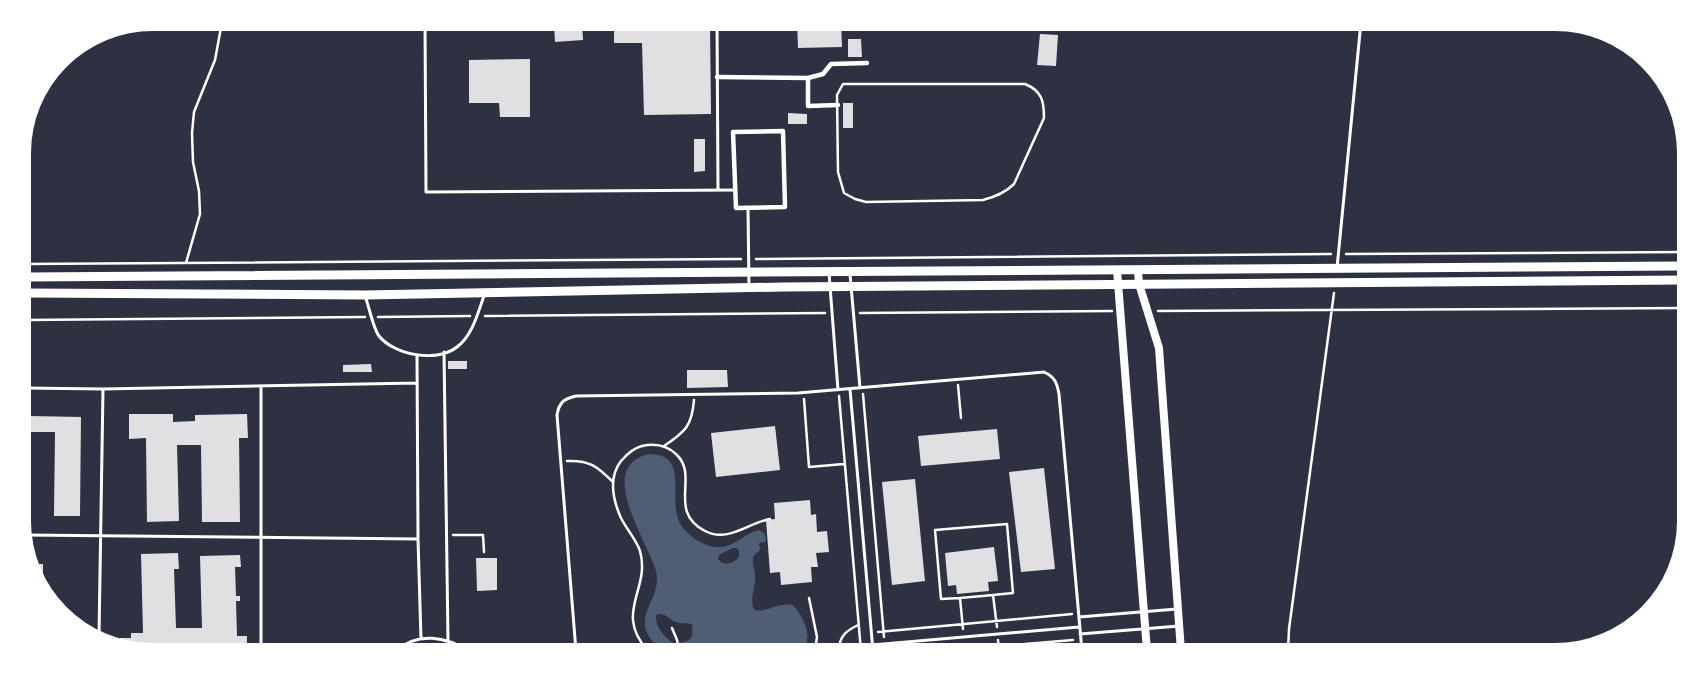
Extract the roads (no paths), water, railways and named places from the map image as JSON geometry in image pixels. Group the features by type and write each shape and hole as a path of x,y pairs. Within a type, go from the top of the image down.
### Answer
{"main road":[{"path":"32,278 1677,266"},
{"path":"32,293 365,295 831,286 1677,280"}],"street":[{"path":"718,77 808,78 823,74 831,64 867,63"},
{"path":"808,78 808,106 838,105"},
{"path":"783,131 786,207 736,208 735,190 733,132 783,131"},
{"path":"1117,270 1147,642"},
{"path":"1138,270 1139,284 1159,348 1180,642"}],"lane":[{"path":"1337,269 1360,31"},
{"path":"425,32 426,192 735,190"},
{"path":"717,32 718,190"},
{"path":"748,208 748,287"},
{"path":"850,271 861,388"},
{"path":"829,272 838,390"},
{"path":"365,295 379,335 394,348 417,355 440,354 456,348 472,329 486,293"},
{"path":"444,352 448,641"},
{"path":"417,355 418,539 421,639"},
{"path":"575,643 557,415 559,404 566,399 576,396 804,393 1044,372 1052,376 1057,382 1081,642"},
{"path":"31,388 261,387 418,383"},
{"path":"261,387 261,643"},
{"path":"99,630 103,389"},
{"path":"850,389 872,642"},
{"path":"33,535 418,539"},
{"path":"1078,616 1178,609"},
{"path":"1080,634 1179,626"},
{"path":"902,642 1079,627"},
{"path":"411,643 421,639 436,638 456,643"}],"water":[{"path":"649,454 661,456 669,460 675,476 678,519 686,531 700,542 711,546 723,547 759,530 764,533 765,542 759,543 760,550 753,558 755,580 752,601 754,610 759,611 787,604 793,605 804,621 807,633 806,643 677,643 689,640 692,634 692,624 678,623 663,614 658,614 656,620 664,635 673,643 654,643 651,640 646,630 645,620 655,592 657,582 656,571 629,506 625,489 626,474 633,462","holes":["736,548 739,550 739,557 734,561 723,563 718,559 719,555"]}]}
